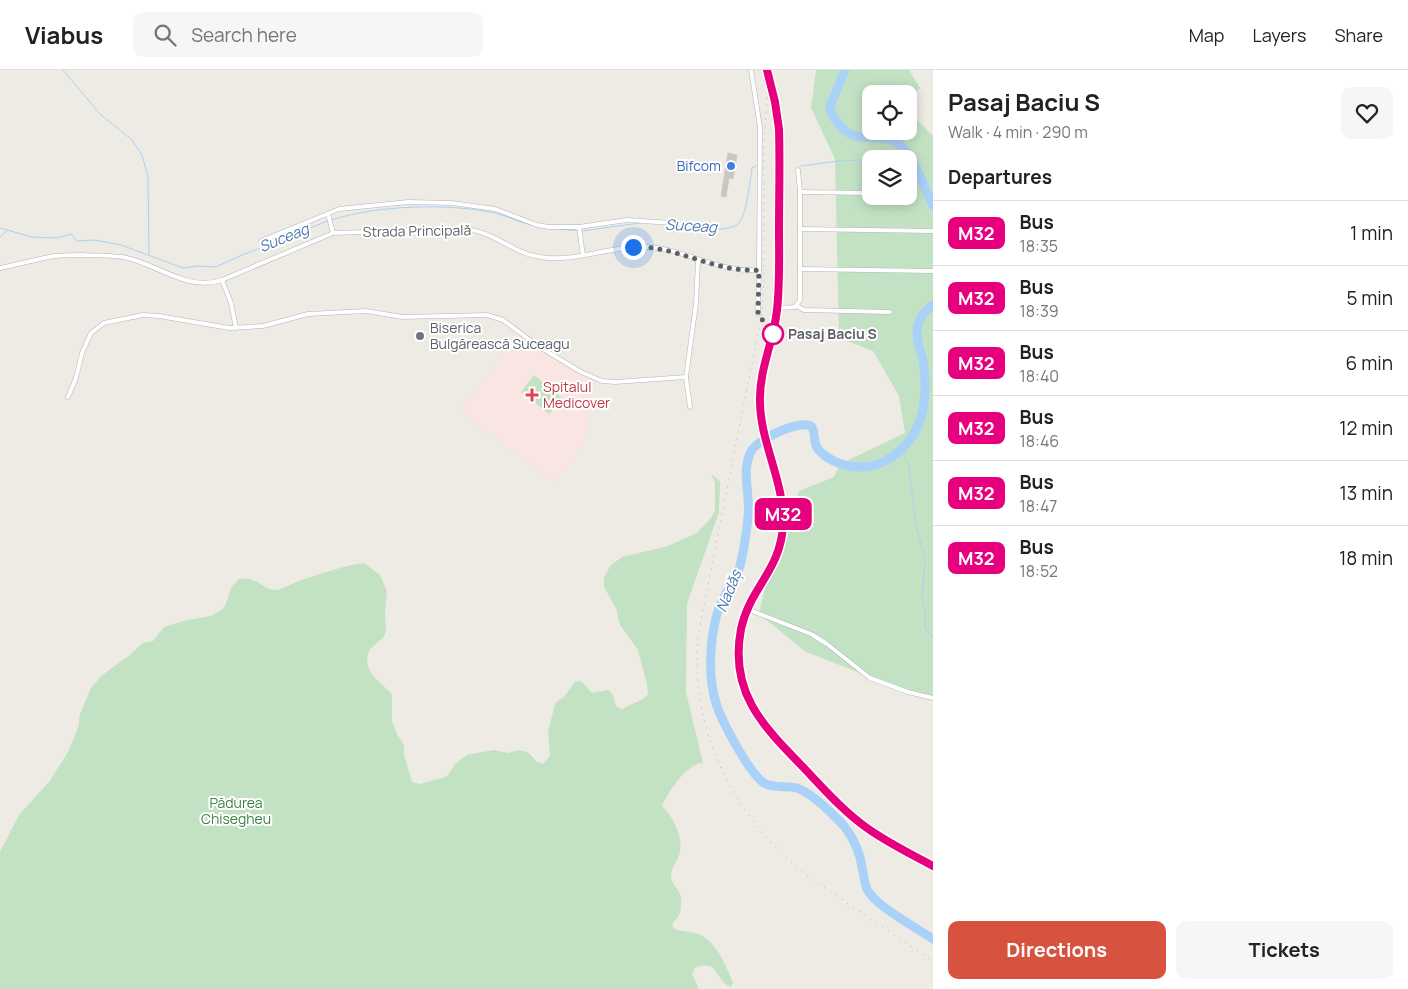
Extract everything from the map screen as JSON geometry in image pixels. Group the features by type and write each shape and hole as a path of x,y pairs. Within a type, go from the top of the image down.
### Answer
{"main road":[{"path":"767,70 777,110 779,139 778,308 760,387 762,422 780,497 783,530 780,548 773,565 747,609 739,641 739,667 745,692 759,719 799,763 856,819 880,836 933,866"}],"street":[{"path":"750,70 759,119 758,314"},
{"path":"797,306 800,300 800,192 798,170"},
{"path":"800,192 862,192"},
{"path":"261,241 339,209 381,204 441,202 495,209 543,226 579,230 627,220 687,224"},
{"path":"328,214 333,230"},
{"path":"800,228 933,231"},
{"name":"Strada Principală","path":"0,268 56,256 121,257 138,261 193,283 204,284 222,280 333,230 474,230 490,234 517,249 535,256 554,258 633,247 650,247 698,260 749,270 759,270"},
{"path":"579,230 582,254"},
{"path":"690,407 686,377 696,304 698,260"},
{"path":"800,269 933,271"},
{"path":"222,280 236,328"},
{"path":"778,308 797,306 804,310 890,312"},
{"path":"68,397 76,378 82,353 91,333 104,323 148,315 236,328 263,326 308,314 366,311 403,318 487,315 503,320 538,346 581,372 602,381 615,382 686,377"},
{"path":"747,609 811,634 828,644 870,678 905,691 933,698"}],"shaded area":[{"name":"Spitalul Medicover","path":"518,331 530,341 595,379 583,447 555,483 460,411"}],"green space":[{"path":"816,70 909,70 920,88 917,91 917,85 862,85 862,140 917,140 917,120 933,136 933,701 806,652 759,614 771,562 799,491 834,477 840,464 905,433 899,396 873,351 839,338 835,159 811,108"},
{"path":"534,375 562,398 549,414 521,392"},
{"name":"Pădurea Chisegheu","path":"711,474 720,481 719,512 687,604 686,692 703,763 691,768 679,779 662,806 674,822 680,842 679,855 671,874 673,883 681,897 680,914 673,923 673,927 674,929 701,935 712,944 721,956 733,983 731,987 722,981 713,968 703,966 695,968 692,974 699,989 0,989 0,852 19,815 49,782 68,752 78,728 80,714 91,688 101,676 143,643 153,641 164,627 187,620 211,616 220,611 225,606 232,586 239,579 256,581 271,590 275,590 332,570 364,563 380,575 387,591 385,611 386,632 383,638 370,649 368,657 369,669 377,680 392,694 392,721 404,745 404,755 412,782 419,784 442,778 448,775 456,763 467,755 494,750 508,753 517,750 524,751 530,754 537,762 543,764 550,756 548,732 555,704 563,698 575,682 581,681 592,693 608,690 613,695 616,706 622,709 643,699 648,694 638,650 620,625 616,608 604,587 604,577 611,565 622,557 668,546 697,533 711,518 715,510 715,483"}],"building":[{"name":"Bifcom","path":"728,153 737,155 733,179 729,178 726,197 721,196"}],"waterway":[{"path":"63,70 100,114 132,140 142,155 148,177 149,254"},
{"name":"Nadăș","path":"845,70 830,106 834,117 845,131 853,135 885,138 900,145 915,166 933,206"},
{"name":"Suceag","path":"801,166 862,160"},
{"name":"Suceag","path":"669,225 724,229 738,224 744,213 752,168 756,166"},
{"name":"Suceag","path":"331,220 370,211 434,207 495,213 531,225"},
{"name":"Suceag","path":"0,228 32,237 57,238 71,234 77,241 94,240 121,245 183,268 197,266 216,267 272,244 280,238 294,235 327,221"},
{"name":"Suceag","path":"560,229 582,231 640,223"},
{"path":"0,237 7,231"},
{"name":"Nadăș","path":"933,305 929,307 919,321 917,330 925,375 924,403 921,417 909,441 899,451 887,460 875,465 856,467 842,464 829,459 820,452 816,446 812,427 807,425 790,427 781,431 763,440 752,450 746,474 749,509 743,552 736,576 722,601 717,616 711,654 711,680 716,703 729,733 751,769 764,783 797,788 816,799 829,810 844,826 853,840 860,856 866,886 871,895 887,909 933,939"},
{"path":"899,451 904,455 909,467 916,526 925,560 922,600 926,614 925,628 933,638"}],"railway":[{"path":"771,70 765,130 764,283 762,313 697,646 698,685 703,715 723,773 738,799 776,848 811,878 933,961"}],"bus line":[{"name":"M32","path":"767,70 777,110 780,150 778,308 760,387 760,404 762,422 780,497 783,523 777,557 744,616 738,650 741,678 748,700 763,724 850,814 887,841 933,866"}],"place":[{"name":"Bifcom","path":"731,166"},
{"name":"Pasaj Baciu S","path":"773,334"},
{"name":"Biserica Bulgărească Suceagu","path":"420,336"},
{"name":"Spitalul Medicover","path":"532,395"}],"route":[{"path":"633,247 658,248 710,263 759,270 758,314 773,334"}]}
